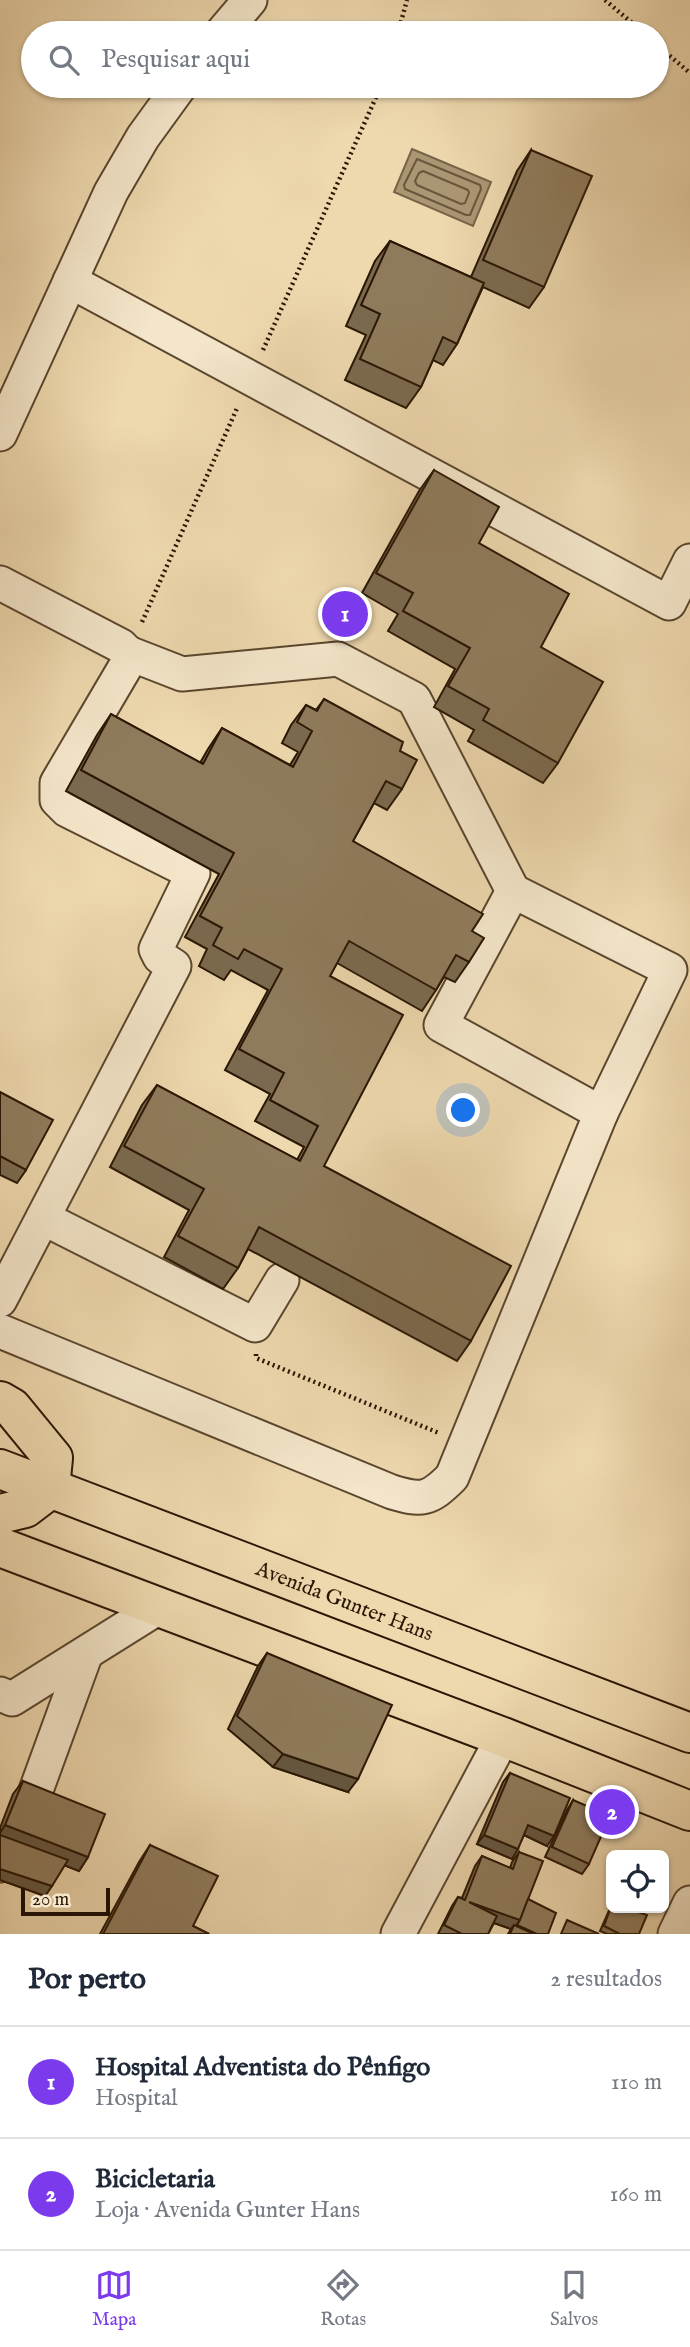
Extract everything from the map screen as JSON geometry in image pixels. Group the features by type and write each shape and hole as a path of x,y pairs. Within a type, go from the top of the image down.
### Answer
{"main road":[{"path":"0,1401 12,1408 53,1458 50,1489 25,1508 0,1514"},
{"name":"Avenida Gunter Hans","path":"0,1469 688,1727"},
{"path":"0,1547 503,1737 690,1811"}],"street":[{"path":"232,21 250,0"},
{"path":"0,435 111,192 172,98"},
{"path":"70,281 669,603 690,561"},
{"path":"0,583 121,646 128,653 181,674 338,659 414,699 513,891 670,970 600,1113 452,1477 438,1492 416,1499 392,1492 0,1331"},
{"path":"0,1300 174,966 160,957 156,948 193,873 67,810 57,800 57,783 127,664 128,653"},
{"path":"513,891 441,1025 600,1113"},
{"path":"43,1218 255,1325 282,1280"},
{"path":"0,1694 12,1699 159,1607"},
{"path":"0,1865 19,1837 86,1653"},
{"path":"398,1934 503,1737"},
{"path":"675,1934 690,1903"}],"path":[{"path":"401,21 407,0"},
{"path":"606,0 630,21"},
{"path":"669,56 690,74"},
{"path":"255,1325 256,1358 465,1444"}],"water":[{"path":"412,149 491,182 473,226 394,192"}],"building":[{"path":"531,150 592,176 544,287 483,260"},
{"path":"390,241 484,283 457,344 443,337 421,387 360,359 380,314 361,305"},
{"path":"434,470 499,507 479,543 569,594 541,647 603,682 558,763 483,720 489,709 448,686 470,648 403,611 413,593 376,573"},
{"path":"324,699 403,742 400,751 417,760 402,789 386,781 353,841 483,914 472,931 484,938 469,962 456,955 436,990 349,941 330,976 403,1015 324,1166 511,1266 471,1341 259,1227 238,1268 178,1236 204,1189 124,1146 157,1085 300,1161 318,1126 270,1100 284,1073 239,1049 282,969 244,949 238,959 213,945 222,928 200,916 234,853 81,770 111,714 203,764 222,728 293,767 312,731 297,722 306,705 317,711"},
{"path":"0,1092 53,1120 26,1170 0,1156"},
{"path":"267,1653 392,1705 358,1779 283,1754 237,1716"},
{"path":"510,1773 570,1798 554,1836 528,1825 518,1849 484,1835"},
{"path":"23,1781 105,1814 88,1857 5,1825"},
{"path":"573,1800 610,1816 589,1864 552,1847"},
{"path":"0,1835 68,1860 52,1886 0,1869"},
{"path":"150,1845 218,1876 193,1926 209,1934 103,1934"},
{"path":"519,1852 543,1861 520,1920 469,1902 497,1916 488,1934 462,1934 444,1925 458,1897 465,1900 482,1856 513,1869"},
{"path":"528,1899 556,1913 548,1934 537,1934 517,1925"},
{"path":"609,1913 647,1915 639,1934 620,1934 604,1926"},
{"path":"567,1920 599,1934 561,1934"},
{"path":"514,1925 534,1934 510,1934"}],"place":[{"name":"Hospital Adventista do Pênfigo","path":"345,614"},
{"name":"Bicicletaria","path":"612,1812"}]}
